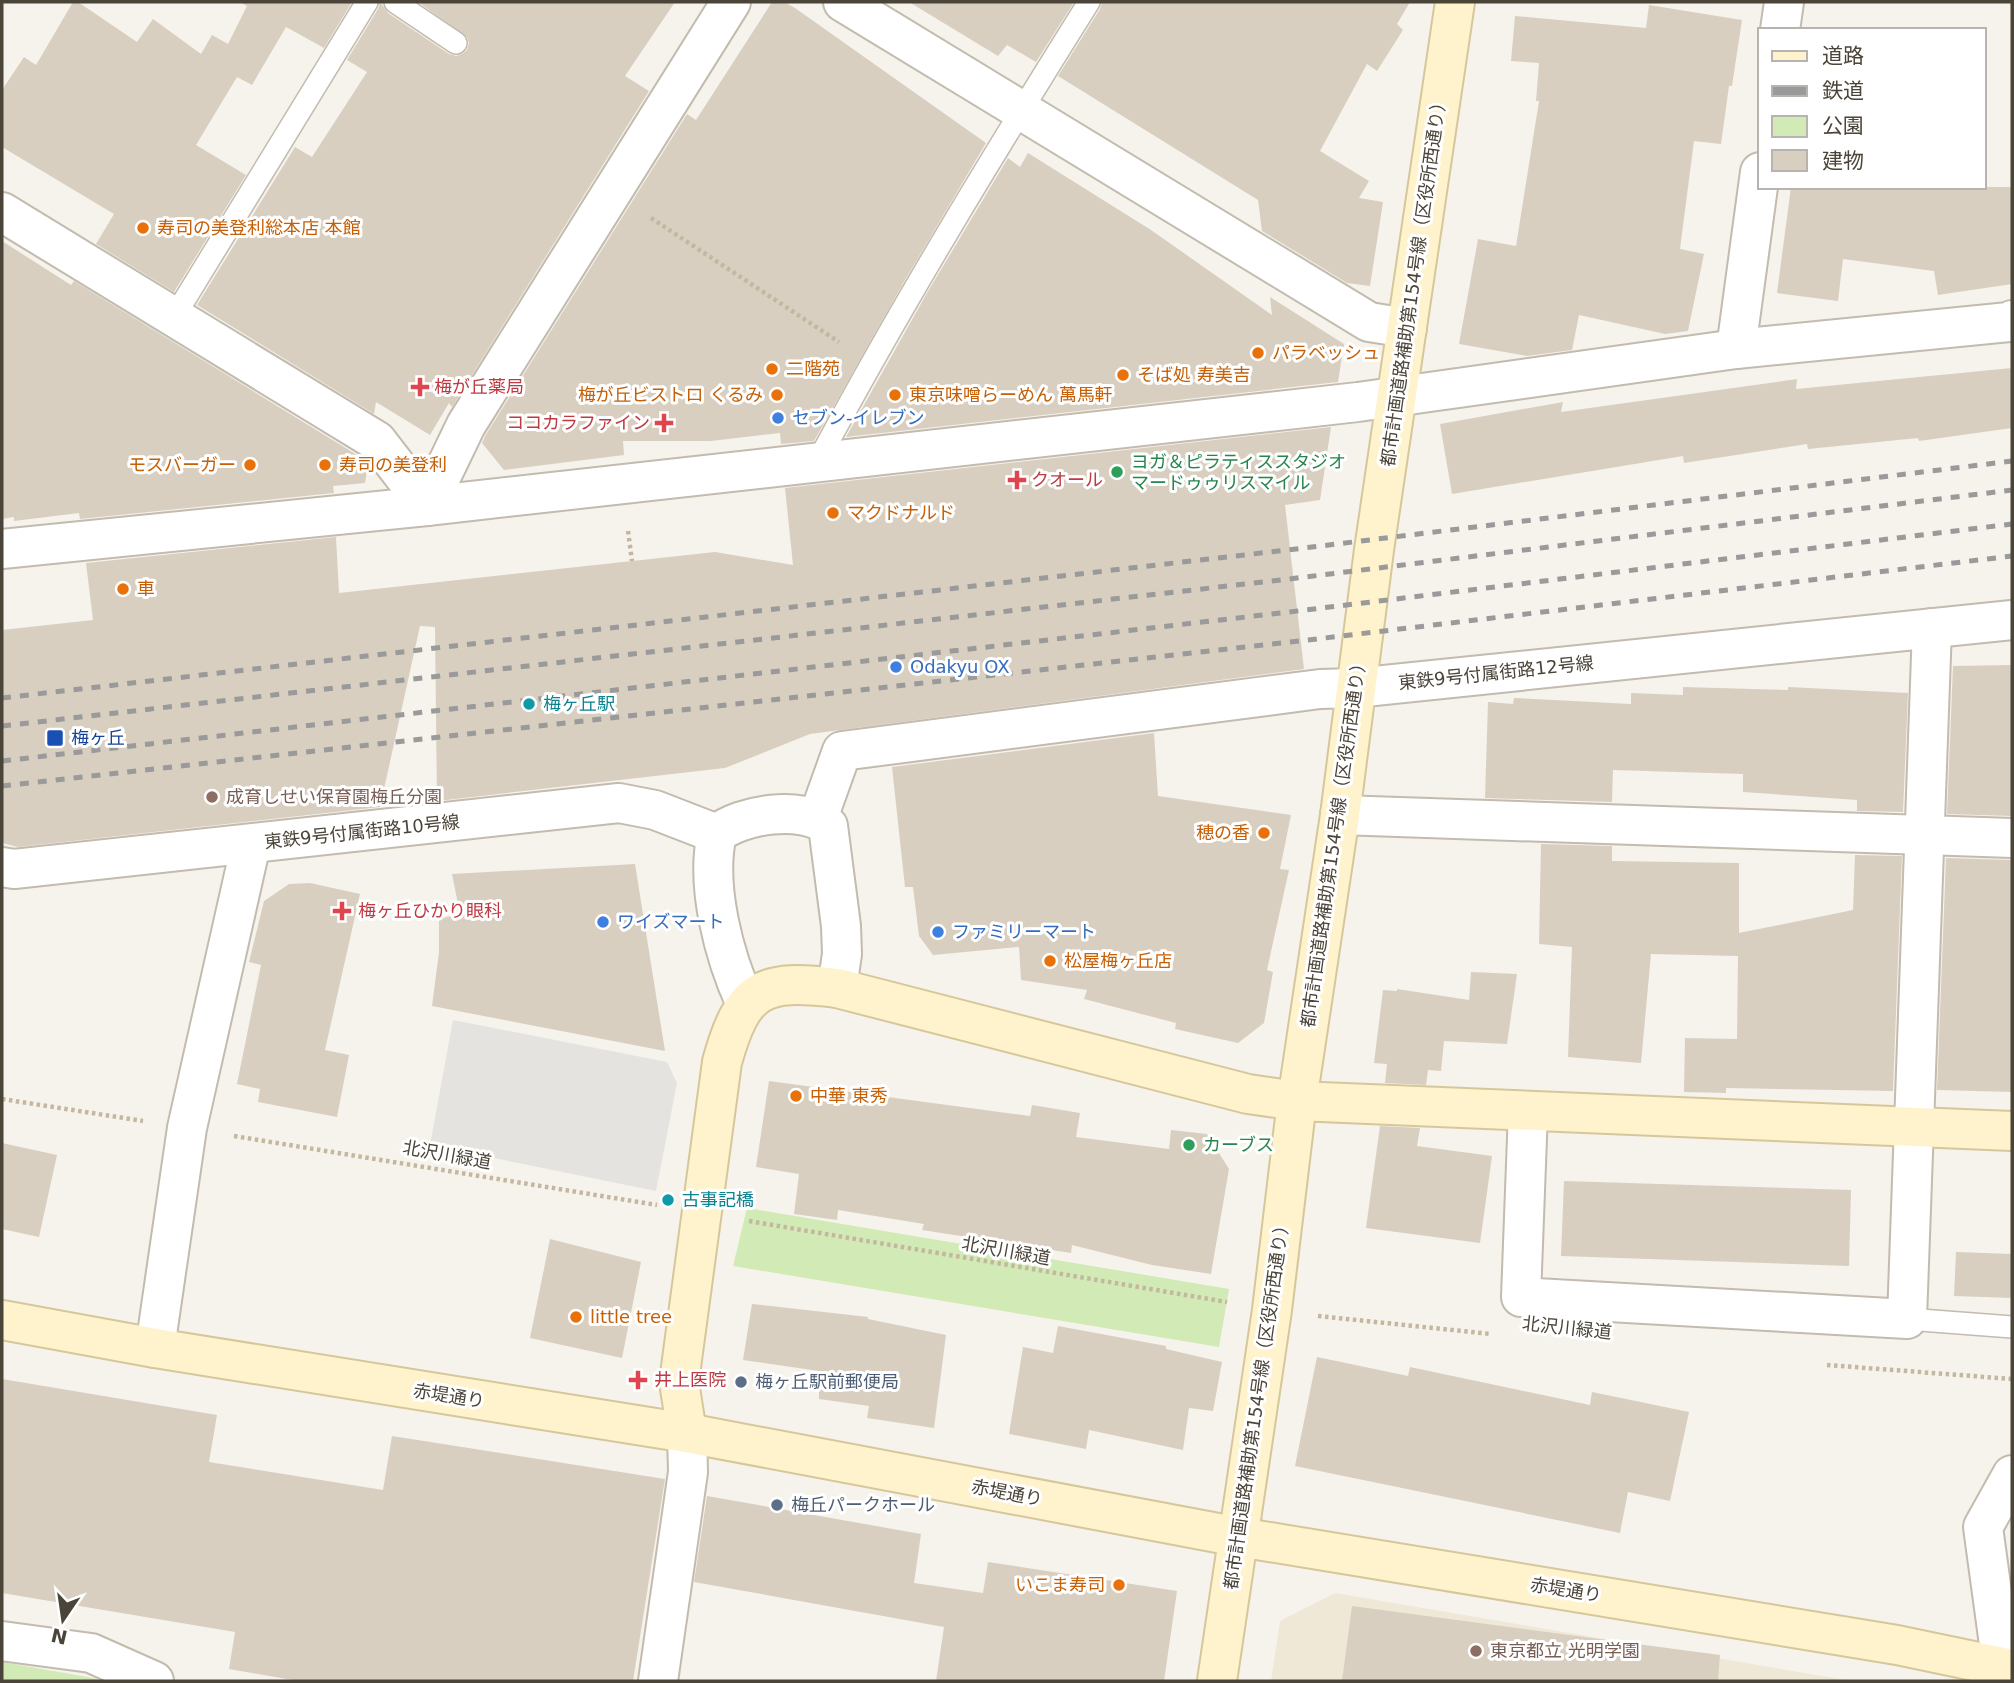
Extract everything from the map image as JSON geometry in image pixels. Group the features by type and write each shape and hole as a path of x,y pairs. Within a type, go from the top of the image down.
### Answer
{"street":[{"path":"426,506 466,425 731,2"},
{"path":"843,2 1369,322 1407,328"},
{"name":"都市計画道路補助第154号線（区役所西通り）","path":"1217,1681 1272,1310 1297,1101 1340,815 1396,397 1455,2"},
{"path":"1780,28 1784,2"},
{"path":"1736,349 1758,187"},
{"path":"2,212 377,441 426,506"},
{"path":"2,549 426,506 1396,397 1736,349 2012,320"},
{"name":"東鉄9号付属街路12号線","path":"818,818 842,751 1320,690 2012,620"},
{"path":"1528,1111 1521,1297 1907,1319 1932,628"},
{"name":"東鉄9号付属街路10号線","path":"2,867 14,869 619,803 655,810 717,834"},
{"path":"746,1004 736,984 717,908 713,853 717,834 737,822 775,815 798,813 818,818 828,826 841,926 842,954 837,988"},
{"path":"1340,815 2012,838"},
{"path":"155,1348 187,1128 250,844"},
{"path":"658,1681 688,1472 687,1433 679,1382 722,1062 731,1028 746,1004 757,994 796,983 837,988 1248,1094 1297,1101 2012,1131"},
{"name":"赤堤通り","path":"2,1320 155,1348 687,1433 1239,1537 1897,1645 2006,1672"},
{"path":"2006,1672 1983,1527 2012,1475"},
{"path":"2,1641 91,1653 154,1681"}],"lane":[{"path":"174,317 366,2"},
{"path":"395,2 456,43"},
{"path":"818,461 870,363 1020,112 1090,2"},
{"path":"1907,1319 2012,1327"}],"path":[{"path":"612,193 870,363"},
{"name":"北沢川緑道","path":"2,1099 702,1213 1272,1310 1496,1335"},
{"path":"1821,1365 2012,1379"}],"shaded area":[{"path":"453,1020 667,1062 677,1083 656,1191 430,1145"},
{"name":"東京都立 光明学園","path":"1335,1593 1852,1681 1271,1681 1280,1621"}],"green space":[{"path":"747,1208 1229,1289 1219,1347 733,1266"},
{"path":"2,1662 93,1678 101,1681 2,1681"}],"building":[{"path":"73,2 78,2 137,42 153,19 201,54 212,35 228,44 247,6 240,2 352,2 324,48 286,27 252,85 237,77 196,145 246,175 174,292 96,244 114,214 2,147 2,90 24,57 36,65"},
{"path":"380,2 388,13 456,56 467,50 467,37 418,2 675,2 625,76 649,91 452,407 449,403 430,435 376,402 374,414 197,305 295,147 312,157 367,72 347,60"},
{"path":"772,2 784,2 795,8 986,143 814,441 781,444 780,433 711,441 623,441 624,455 504,470 482,443 485,436 687,114 696,120"},
{"path":"909,2 1074,2 1036,62 1007,45 998,56"},
{"path":"1102,2 1410,2 1397,24 1403,30 1377,71 1367,64 1320,151 1369,181 1359,198 1383,202 1370,286 1347,283 1262,231 1258,200 1058,76"},
{"path":"1649,5 1742,20 1721,144 1694,141 1680,249 1704,254 1688,331 1665,334 1579,315 1572,350 1527,356 1459,344 1478,239 1516,246 1539,101 1536,101 1539,63 1511,61 1515,16 1646,28"},
{"path":"1028,153 1151,230 1272,315 1270,297 1344,344 1338,382 846,437 927,293 1008,158 1020,167"},
{"path":"2012,187 2012,284 1938,295 1934,271 1843,259 1838,301 1777,293 1791,189 1922,190"},
{"path":"2,241 71,285 74,281 362,458 368,465 365,483 333,486 334,493 80,519 79,513 14,521 14,517 2,519"},
{"path":"2012,368 2012,428 1919,441 1918,438 1808,449 1807,444 1684,463 1683,456 1452,494 1440,424 1563,402 1561,412 1797,379 1796,389"},
{"name":"梅ヶ丘駅","path":"1331,427 1320,500 1285,505 1304,669 810,734 725,768 437,801 435,627 420,626 380,807 18,847 2,843 2,630 93,620 86,563 336,537 339,593 715,552 793,565 785,488"},
{"path":"2012,665 2012,816 1947,814 1953,666"},
{"path":"1683,687 1788,690 1788,687 1908,693 1903,812 1857,811 1857,800 1743,792 1743,774 1613,770 1612,802 1485,798 1488,702 1513,704 1514,698 1631,704 1631,693 1683,695"},
{"path":"1154,733 1158,796 1291,815 1280,869 1289,870 1267,970 1273,972 1264,1023 1238,1043 1175,1029 1176,1023 1084,999 1087,990 1021,980 1019,947 933,955 919,936 913,887 905,887 892,767"},
{"path":"1541,844 1612,846 1612,861 1739,863 1739,933 1853,910 1855,855 1902,856 1893,1091 1726,1088 1726,1093 1684,1092 1685,1038 1737,1039 1738,956 1651,954 1641,1063 1568,1057 1572,947 1539,944"},
{"path":"1946,858 2012,860 2012,1092 1937,1090"},
{"path":"635,864 665,1051 432,1006 439,952 439,919 460,914 452,874"},
{"path":"310,883 360,894 325,1050 349,1055 337,1117 258,1102 260,1089 237,1084 261,965 249,962 264,901 289,884"},
{"path":"1471,972 1517,974 1507,1044 1444,1041 1441,1071 1428,1070 1426,1085 1385,1083 1387,1064 1374,1063 1383,990 1397,989 1469,1000"},
{"path":"769,1081 1030,1116 1032,1105 1080,1113 1076,1137 1169,1149 1171,1130 1207,1134 1229,1169 1211,1274 1152,1265 1072,1245 1071,1253 922,1230 924,1224 838,1210 837,1220 794,1214 799,1174 756,1167"},
{"path":"1380,1126 1420,1128 1417,1146 1492,1156 1480,1243 1366,1228"},
{"path":"2,1143 57,1155 39,1237 2,1229"},
{"path":"1564,1181 1851,1190 1849,1266 1561,1256"},
{"path":"550,1239 641,1262 622,1358 530,1338"},
{"path":"1956,1252 2012,1254 2012,1298 1954,1296"},
{"path":"752,1304 868,1317 946,1335 934,1428 867,1418 869,1406 819,1399 819,1371 743,1360"},
{"path":"1058,1326 1166,1346 1166,1349 1222,1362 1213,1411 1189,1408 1183,1450 1089,1430 1086,1449 1009,1434 1023,1347 1053,1353"},
{"path":"1317,1357 1408,1376 1410,1367 1590,1405 1592,1392 1689,1412 1670,1501 1628,1492 1620,1533 1295,1466"},
{"path":"2,1379 217,1415 209,1462 383,1490 392,1436 665,1479 633,1681 298,1681 229,1669 235,1632 2,1593"},
{"path":"707,1496 921,1534 914,1583 983,1593 988,1562 1177,1591 1164,1681 936,1681 944,1627 694,1582"},
{"name":"東京都立 光明学園","path":"1352,1606 1720,1655 1718,1681 1342,1681"}],"railway":[{"path":"2,698 1296,549 2012,461"},
{"path":"2,726 1289,579 2012,490"},
{"path":"2,761 1289,612 2012,524"},
{"path":"2,786 1308,640 2012,556"}],"place":[{"name":"寿司の美登利総本店 本館","path":"143,228"},
{"name":"パラベッシュ","path":"1258,353"},
{"name":"二階苑","path":"772,369"},
{"name":"そば処 寿美吉","path":"1123,375"},
{"name":"梅が丘薬局","path":"420,387"},
{"name":"梅が丘ビストロ くるみ","path":"777,395"},
{"name":"東京味噌らーめん 萬馬軒","path":"895,395"},
{"name":"セブン-イレブン","path":"778,418"},
{"name":"ココカラファイン","path":"664,423"},
{"name":"モスバーガー","path":"250,465"},
{"name":"寿司の美登利","path":"325,465"},
{"name":"ヨガ＆ピラティススタジオ マードゥゥリスマイル","path":"1117,472"},
{"name":"クオール","path":"1017,480"},
{"name":"マクドナルド","path":"833,513"},
{"name":"車","path":"123,589"},
{"name":"Odakyu OX","path":"896,667"},
{"name":"梅ヶ丘駅","path":"529,704"},
{"name":"梅ヶ丘","path":"55,738"},
{"name":"成育しせい保育園梅丘分園","path":"212,797"},
{"name":"穂の香","path":"1264,833"},
{"name":"梅ヶ丘ひかり眼科","path":"342,911"},
{"name":"ワイズマート","path":"603,922"},
{"name":"ファミリーマート","path":"938,932"},
{"name":"松屋梅ヶ丘店","path":"1050,961"},
{"name":"中華 東秀","path":"796,1096"},
{"name":"カーブス","path":"1189,1145"},
{"name":"古事記橋","path":"668,1200"},
{"name":"little tree","path":"576,1317"},
{"name":"井上医院","path":"638,1380"},
{"name":"梅ヶ丘駅前郵便局","path":"741,1382"},
{"name":"梅丘パークホール","path":"777,1505"},
{"name":"いこま寿司","path":"1119,1585"},
{"name":"東京都立 光明学園","path":"1476,1651"}]}
